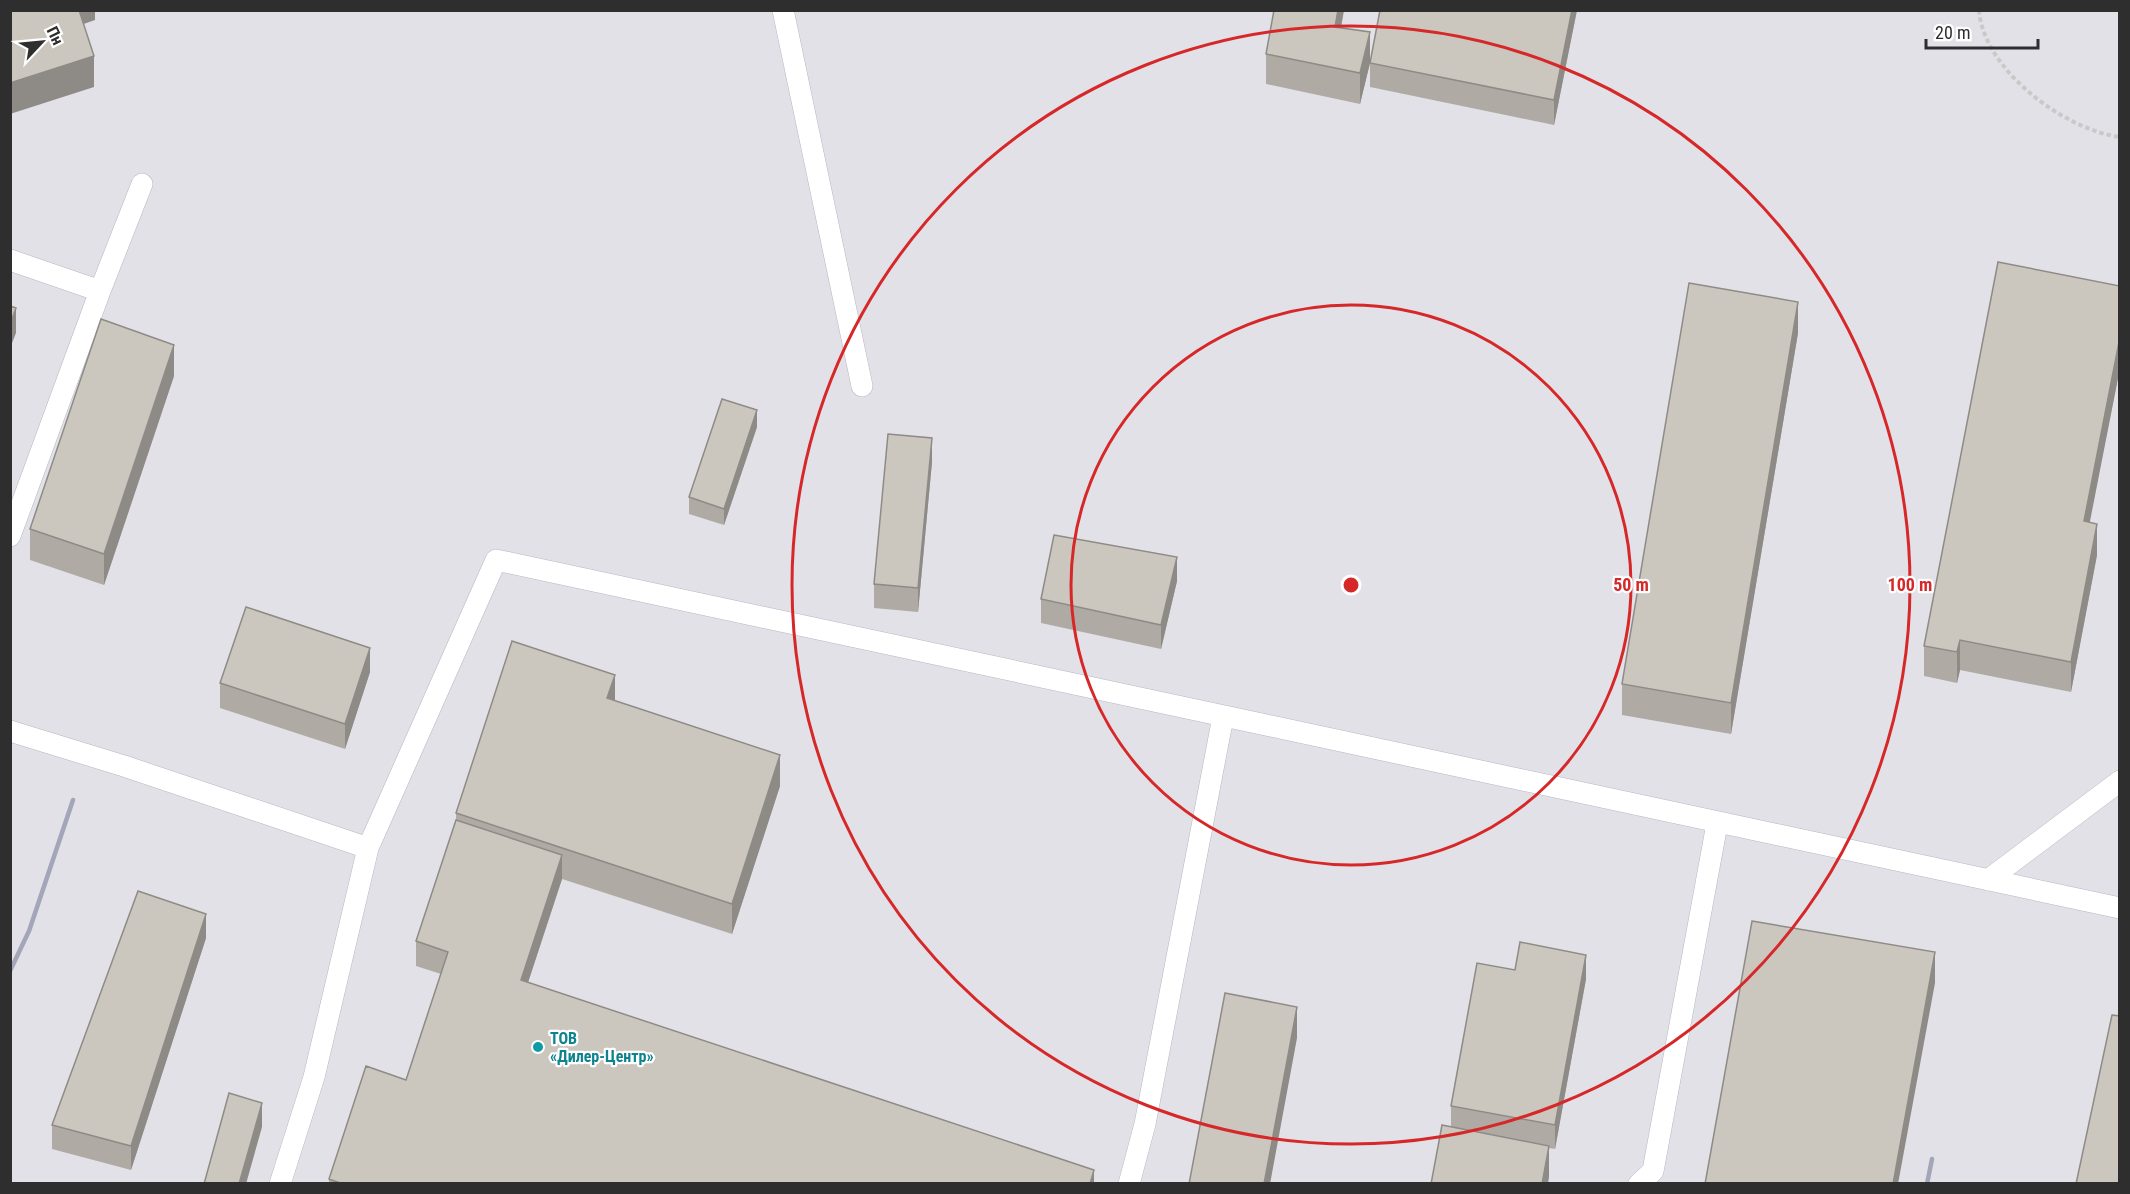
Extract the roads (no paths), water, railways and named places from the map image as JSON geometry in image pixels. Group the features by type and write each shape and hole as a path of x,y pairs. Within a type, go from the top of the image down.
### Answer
{"lane":[{"path":"783,10 862,386"},
{"path":"10,536 142,184"},
{"path":"10,260 100,291"},
{"path":"280,1184 314,1077 368,848 496,560 1717,824 2120,908"},
{"path":"1129,1184 1145,1124 1223,717"},
{"path":"10,731 124,766 368,848"},
{"path":"1988,880 2120,781"},
{"path":"1640,1184 1653,1171 1717,824"}],"railway":[{"path":"10,971 29,931 73,800"},
{"path":"1927,1184 1932,1159"}],"place":[{"name":"ТОВ «Дилер-Центр»","path":"538,1047"}]}
